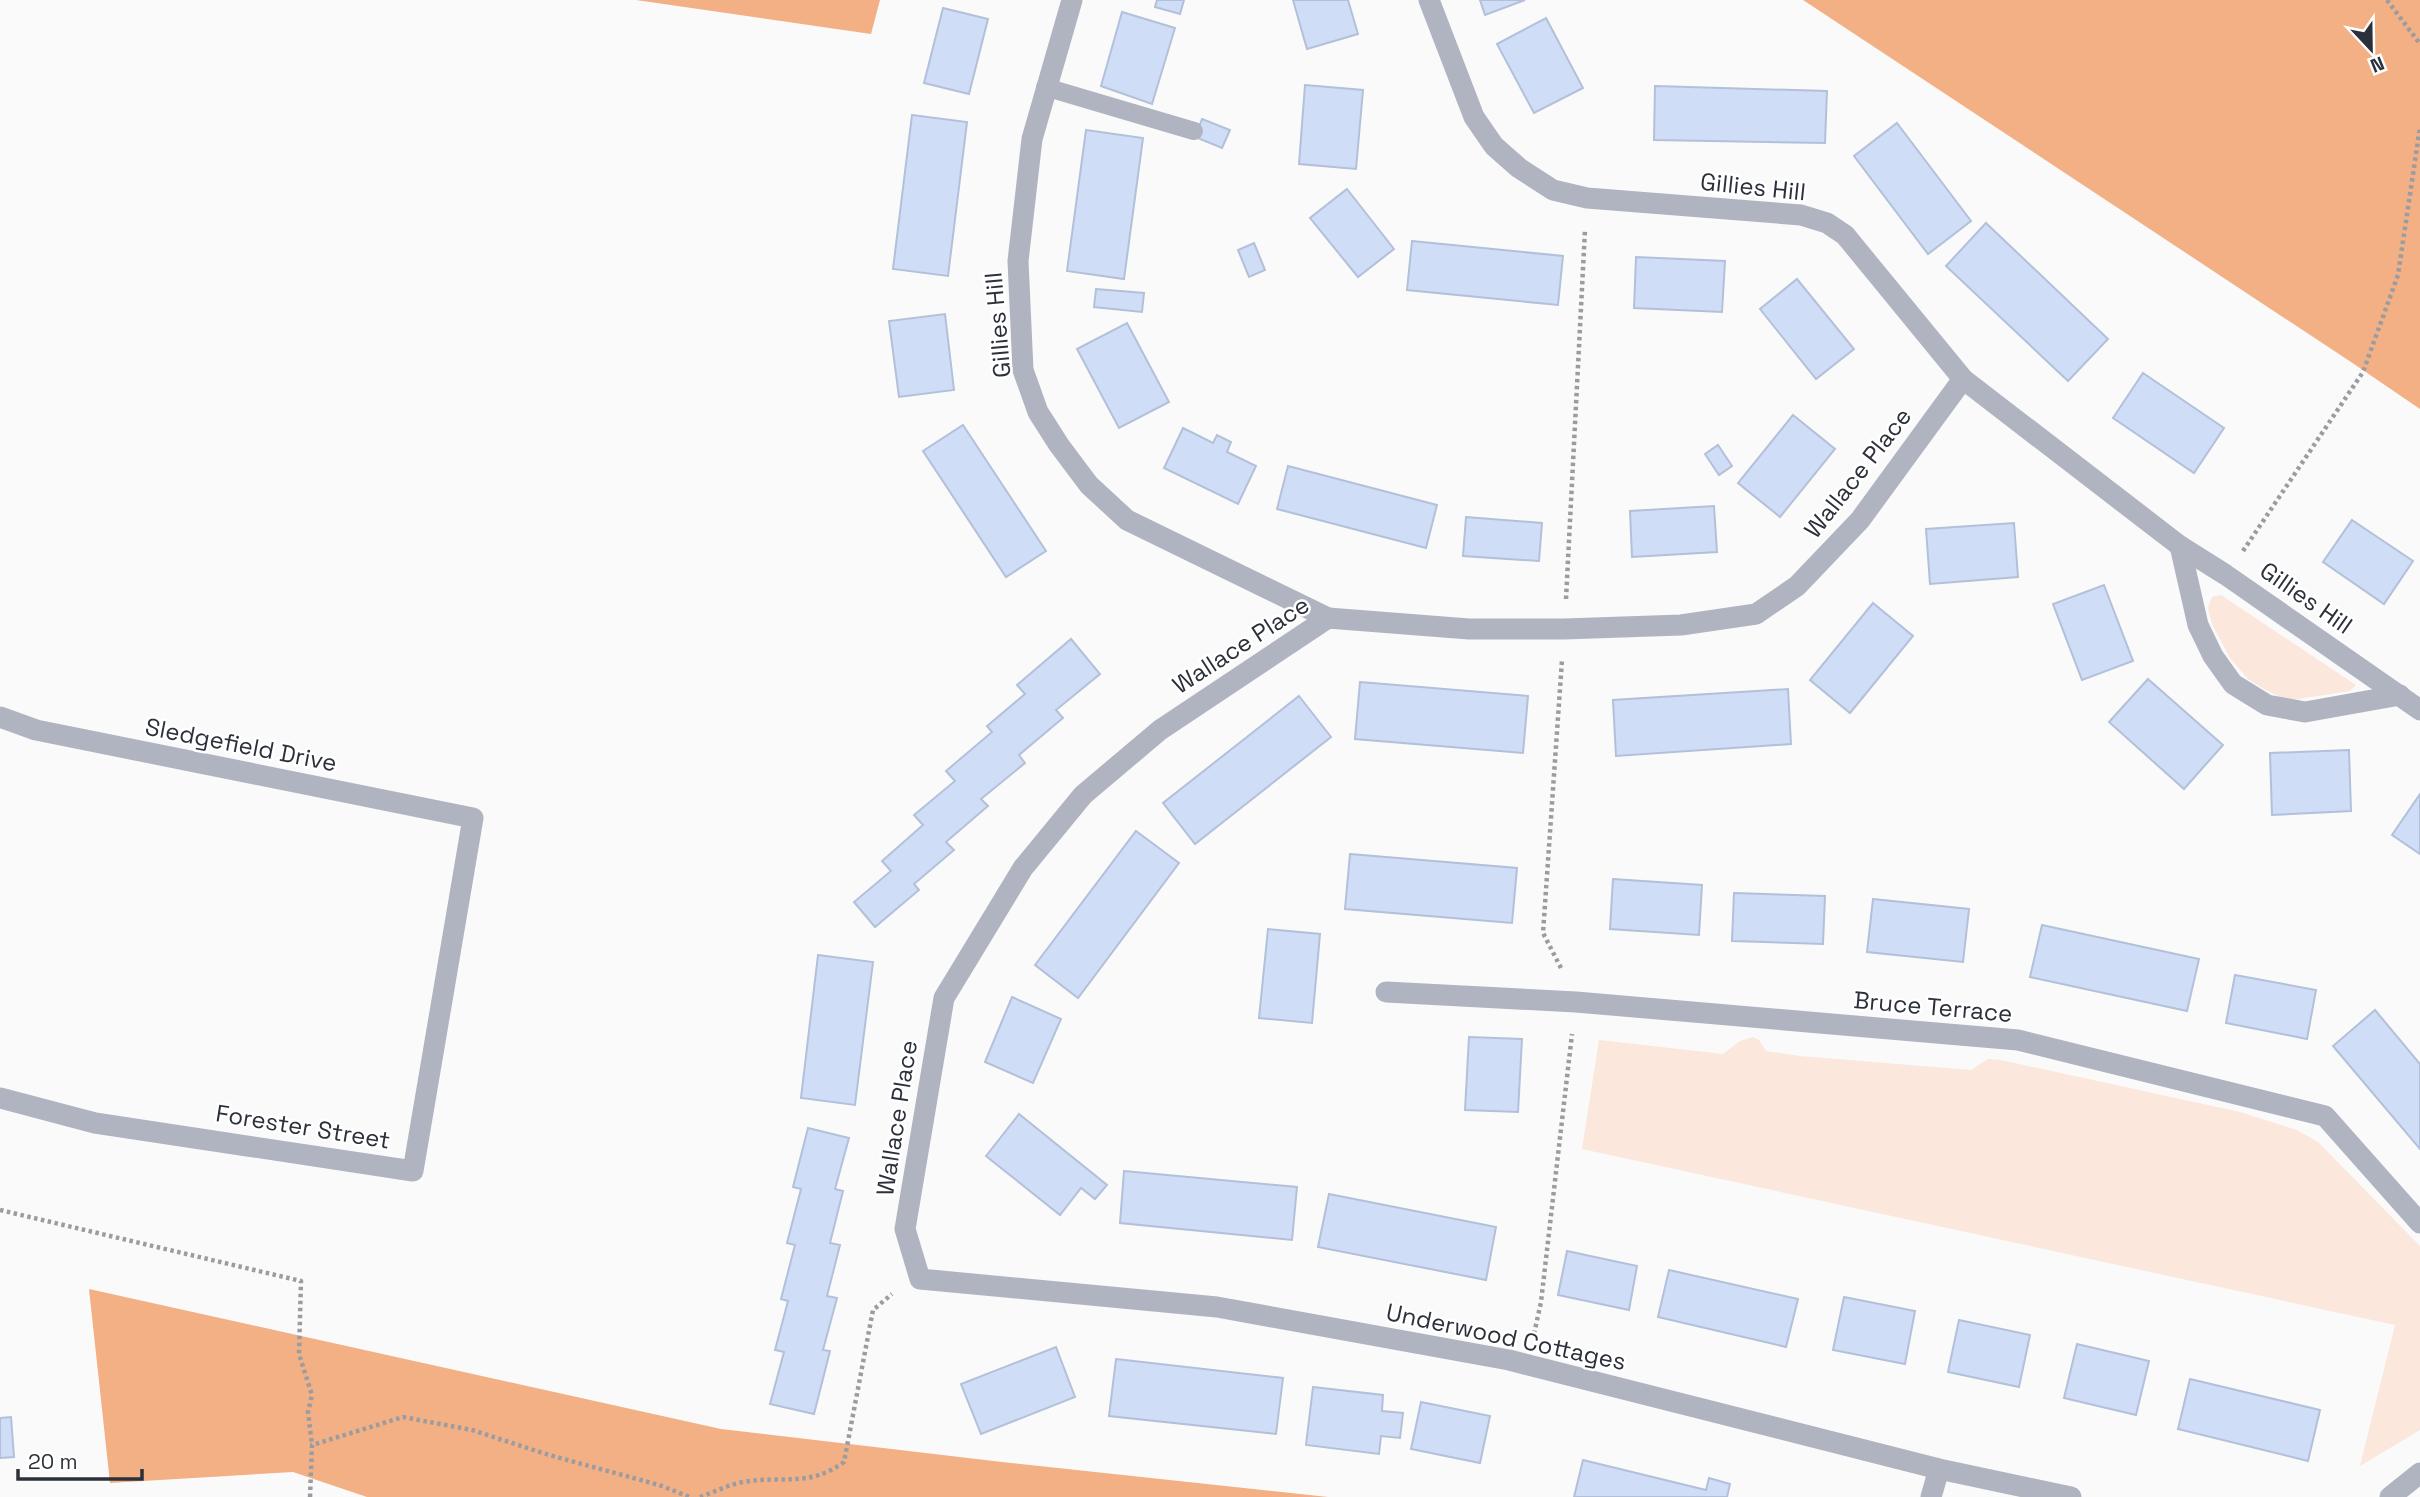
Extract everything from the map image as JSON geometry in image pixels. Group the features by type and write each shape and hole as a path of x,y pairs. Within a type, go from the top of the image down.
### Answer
{"street":[{"name":"Gillies Hill","path":"1072,0 1032,139 1018,261 1023,369 1038,412 1089,485 1127,520 1328,618"},
{"name":"Gillies Hill","path":"1429,0 1474,117 1493,146 1534,179 1553,190 1587,198 1801,215 1827,223 1845,235 1963,379 2180,546 2420,710"},
{"name":"Wallace Place","path":"920,1279 905,1229 944,998 1023,868 1083,795 1160,730 1328,618 1469,629 1564,629 1681,625 1756,614 1797,586 1860,520 1963,379"},
{"path":"2180,546 2198,625 2213,656 2233,684 2267,705 2305,712 2400,695"},
{"name":"Sledgefield Drive","path":"0,717 36,730 473,818"},
{"name":"Forester Street","path":"0,1098 95,1123 413,1171 473,818"},
{"name":"Bruce Terrace","path":"1386,992 1576,1002 2018,1040 2325,1116 2420,1223"},
{"name":"Underwood Cottages","path":"920,1279 1217,1307 1528,1364 1939,1469 2071,1497"},
{"path":"1931,1497 1939,1469"},
{"path":"2390,1497 2420,1472"}],"lane":[{"path":"1045,87 1194,131"}],"path":[{"path":"2387,0 2420,44"},
{"path":"2226,575 2364,372 2398,275 2420,127"},
{"path":"1528,1364 1541,1302 1576,1002"},
{"path":"0,1210 301,1281 299,1354 312,1395 308,1412 312,1445 310,1497"},
{"path":"700,1497 742,1482 806,1479 829,1473 844,1462 873,1310 897,1289 920,1279"},
{"path":"312,1445 403,1417 472,1430 549,1455 659,1485 690,1497"}],"shaded area":[{"path":"636,0 880,0 871,34"},
{"path":"1803,0 2420,0 2420,409 2351,362"},
{"path":"2221,595 2356,685 2350,691 2298,699 2282,698 2248,679 2230,658 2212,624 2208,608 2212,597"},
{"path":"1753,1037 1759,1040 1766,1051 1800,1056 1971,1070 1988,1059 2001,1060 2240,1112 2297,1130 2318,1142 2420,1246 2420,1430 2360,1466 2395,1325 1582,1149 1599,1040 1723,1054 1740,1041"},
{"path":"89,1289 721,1429 1328,1497 367,1497 293,1472 110,1483"}],"building":[{"path":"1157,0 1184,0 1180,14 1155,7"},
{"path":"1293,0 1348,0 1358,34 1307,49"},
{"path":"1480,0 1525,0 1485,15"},
{"path":"943,8 988,19 969,94 924,83"},
{"path":"1122,12 1175,28 1152,104 1101,86"},
{"path":"1546,18 1583,88 1534,113 1497,44"},
{"path":"1305,85 1363,90 1356,169 1299,164"},
{"path":"1655,86 1827,91 1825,143 1654,140"},
{"path":"912,115 967,122 948,276 893,269"},
{"path":"1202,119 1230,130 1222,148 1195,137"},
{"path":"1897,123 1971,221 1928,254 1854,156"},
{"path":"1086,130 1143,138 1124,279 1067,271"},
{"path":"1347,189 1394,249 1358,277 1310,218"},
{"path":"1986,223 2108,339 2068,381 1946,266"},
{"path":"1412,241 1563,256 1558,305 1407,290"},
{"path":"1254,243 1265,270 1249,277 1238,250"},
{"path":"1636,257 1725,261 1722,312 1634,308"},
{"path":"1797,279 1854,349 1816,379 1760,309"},
{"path":"1096,289 1144,293 1142,312 1094,307"},
{"path":"945,314 954,390 899,397 889,321"},
{"path":"1127,323 1169,402 1119,428 1077,349"},
{"path":"2143,373 2224,428 2194,473 2113,418"},
{"path":"1793,415 1835,449 1780,517 1738,483"},
{"path":"963,425 1046,551 1006,577 923,451"},
{"path":"1183,428 1213,443 1217,435 1231,442 1227,452 1256,466 1238,504 1164,468"},
{"path":"1718,445 1732,466 1719,475 1705,454"},
{"path":"1288,466 1437,505 1426,548 1277,509"},
{"path":"1714,506 1717,552 1632,557 1630,511"},
{"path":"1466,517 1542,523 1539,561 1463,556"},
{"path":"2352,520 2413,561 2384,604 2323,562"},
{"path":"2014,523 2018,577 1930,584 1926,529"},
{"path":"2104,585 2133,661 2082,680 2053,604"},
{"path":"1873,603 1913,636 1850,713 1810,680"},
{"path":"1071,639 1100,674 1056,710 1063,718 1019,755 1025,763 981,799 988,806 946,842 954,850 914,884 919,890 875,927 854,902 891,871 882,861 923,825 914,815 955,781 946,771 992,732 987,726 1025,694 1017,685"},
{"path":"2148,679 2223,745 2184,789 2109,722"},
{"path":"1360,682 1528,696 1523,753 1355,739"},
{"path":"1788,689 1791,744 1616,756 1613,700"},
{"path":"1299,696 1331,737 1195,844 1163,803"},
{"path":"2349,750 2351,811 2272,815 2270,753"},
{"path":"2420,794 2420,854 2392,835"},
{"path":"1136,831 1179,863 1078,998 1035,965"},
{"path":"1350,854 1517,868 1512,923 1345,909"},
{"path":"1613,879 1702,885 1699,935 1610,929"},
{"path":"1734,893 1825,896 1823,944 1732,941"},
{"path":"1873,899 1969,909 1963,962 1867,952"},
{"path":"2042,925 2199,959 2187,1011 2030,977"},
{"path":"1268,929 1320,934 1312,1023 1259,1018"},
{"path":"818,955 873,962 855,1105 801,1098"},
{"path":"2235,975 2316,990 2307,1039 2226,1023"},
{"path":"1012,997 1061,1019 1033,1083 985,1062"},
{"path":"2375,1010 2420,1064 2420,1149 2333,1046"},
{"path":"1469,1037 1522,1039 1518,1112 1465,1110"},
{"path":"1019,1114 1107,1185 1095,1199 1081,1188 1060,1215 986,1156"},
{"path":"808,1128 849,1138 835,1189 843,1191 830,1243 840,1245 827,1296 837,1298 823,1350 830,1351 814,1414 770,1404 784,1352 775,1350 788,1301 781,1299 795,1245 787,1243 801,1189 793,1187"},
{"path":"1124,1171 1297,1187 1292,1240 1120,1223"},
{"path":"1329,1194 1496,1227 1486,1280 1318,1247"},
{"path":"1567,1251 1637,1266 1629,1310 1558,1295"},
{"path":"1669,1270 1798,1299 1786,1347 1658,1317"},
{"path":"1844,1297 1915,1311 1905,1364 1833,1350"},
{"path":"1959,1320 2030,1335 2019,1387 1948,1372"},
{"path":"2077,1344 2149,1361 2136,1415 2064,1398"},
{"path":"1056,1347 1075,1397 981,1434 961,1384"},
{"path":"1116,1359 1283,1378 1276,1434 1109,1416"},
{"path":"2190,1379 2320,1410 2308,1461 2178,1429"},
{"path":"1313,1387 1383,1395 1382,1411 1403,1413 1400,1438 1381,1436 1379,1454 1306,1445"},
{"path":"1421,1402 1490,1416 1480,1463 1411,1449"},
{"path":"11,1417 14,1457 0,1458 0,1418"},
{"path":"1583,1460 1706,1490 1709,1478 1730,1484 1727,1497 1574,1497"}]}
